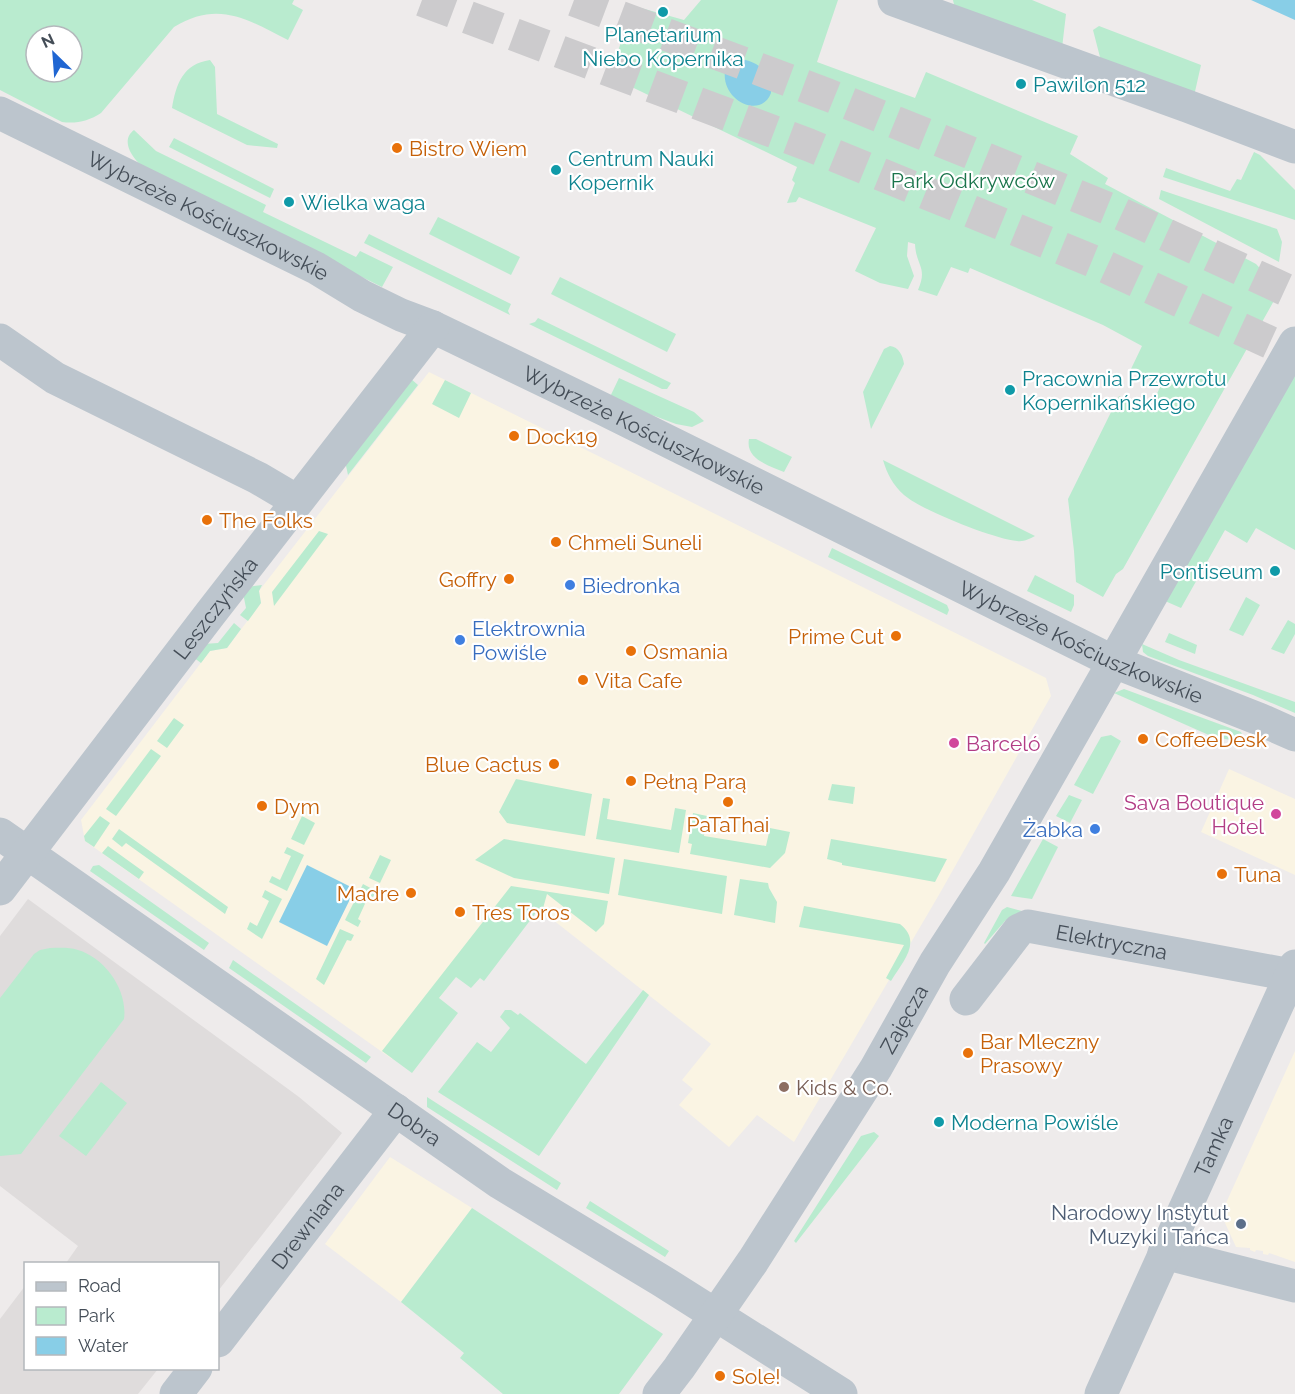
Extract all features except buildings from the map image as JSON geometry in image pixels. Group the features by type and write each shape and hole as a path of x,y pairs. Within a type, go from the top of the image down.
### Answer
{"street":[{"path":"894,0 1295,147"},
{"name":"Wybrzeże Kościuszkowskie","path":"0,113 316,268 362,296 401,315 433,327 594,404 1114,662 1295,735"},
{"name":"Leszczyńska","path":"0,889 433,327"},
{"path":"0,340 55,378 258,478 297,501"},
{"name":"Zajęcza","path":"659,1394 716,1315 876,1068 935,963 994,872 1295,343"},
{"name":"Dobra","path":"0,834 500,1183 841,1394"},
{"name":"Elektryczna","path":"966,999 1019,930 1028,926 1293,971"},
{"name":"Tamka","path":"1101,1394 1293,971"},
{"name":"Drewniana","path":"219,1340 396,1110"},
{"path":"1164,1253 1295,1286"},
{"path":"176,1394 194,1370"}],"shaded area":[{"name":"Elektrownia Powiśle","path":"429,372 1046,678 1051,696 940,893 794,1142 757,1115 729,1147 679,1105 693,1089 682,1080 711,1044 520,894 392,1059 85,841 81,820 210,651 227,648 261,603 259,591"},
{"path":"1229,769 1295,799 1295,875 1201,832"},
{"path":"28,899 299,1097 342,1133 219,1290 219,1262 67,1262 78,1246 0,1186 0,936"},
{"path":"1295,1051 1295,1262 1269,1253 1268,1255 1263,1254 1263,1251 1256,1250 1255,1252 1250,1248 1236,1247 1221,1214"},
{"path":"390,1157 472,1208 401,1302 325,1244"},
{"path":"24,1287 24,1370 157,1370 138,1394 0,1394 0,1319"}],"green space":[{"path":"0,0 294,0 292,4 303,10 288,40 259,25 232,16 205,15 190,19 174,27 101,113 82,121 62,122 0,90"},
{"name":"Park Odkrywców","path":"701,0 838,0 817,62 915,98 926,72 1078,136 1070,154 1108,178 1105,184 1256,264 1280,290 1123,569 1116,574 1103,597 1076,582 1068,499 1119,396 1150,409 1161,385 1131,369 1142,346 1103,325 970,268 968,273 951,267 937,296 918,290 922,271 915,244 908,242 907,256 914,276 908,289 880,283 855,271 876,228 799,197 796,202 787,203 795,183 792,180 797,167 609,76 634,6 684,20"},
{"path":"953,0 1032,0 1066,14 1062,48 955,9"},
{"path":"1099,26 1201,65 1194,96 1101,61 1093,30"},
{"path":"210,60 215,67 217,114 278,144 277,148 247,145 172,108 182,76 193,66"},
{"path":"134,130 156,151 266,205 263,212 356,257 360,251 393,267 382,287 148,171 134,158 128,146 128,140"},
{"path":"174,138 274,189 270,198 169,147"},
{"path":"1254,152 1260,155 1295,190 1295,220 1163,177 1166,168 1230,191 1237,179 1241,180"},
{"path":"1161,190 1277,229 1282,242 1279,262 1159,199"},
{"path":"438,217 520,257 511,275 429,234"},
{"path":"369,234 511,304 508,311 510,315 364,243"},
{"path":"560,277 676,334 667,352 551,294"},
{"path":"538,318 671,383 667,389 662,389 529,324"},
{"path":"890,346 900,352 904,364 871,429 863,392 884,349"},
{"path":"1295,373 1295,550 1256,528 1247,543 1225,530 1181,608 1165,601"},
{"path":"410,378 418,385 348,475 345,461"},
{"path":"619,378 694,412 704,421 692,427 676,424 609,399"},
{"path":"445,380 471,393 459,418 432,404"},
{"path":"749,439 756,439 792,457 784,472 755,457 749,446"},
{"path":"883,460 1035,536 1022,541 1006,539 941,516 904,495 889,475"},
{"path":"319,531 328,534 274,606 272,592"},
{"path":"832,548 947,605 949,610 947,615 828,557"},
{"path":"1035,575 1074,595 1071,612 1027,591"},
{"path":"262,585 259,591 261,603 248,621 240,615 246,608 243,593 247,587"},
{"path":"1246,597 1260,605 1243,636 1229,630"},
{"path":"1288,620 1295,624 1295,634 1284,654 1271,649"},
{"path":"234,623 241,629 227,648 210,651 201,663 193,657 203,644 218,643"},
{"path":"1169,633 1197,645 1195,654 1165,642"},
{"path":"1142,644 1179,660 1295,702 1295,713 1148,656 1143,652"},
{"path":"1124,689 1241,732 1243,737 1240,742 1211,736 1114,693"},
{"path":"174,718 184,725 167,748 157,741"},
{"path":"1111,735 1121,741 1093,794 1074,785 1101,737"},
{"path":"151,749 161,756 116,816 106,809"},
{"path":"516,779 592,794 585,836 507,823 499,812"},
{"path":"832,784 855,787 853,804 828,800"},
{"path":"1069,795 1082,800 1070,823 1056,816"},
{"path":"603,798 610,799 607,819 671,830 675,808 686,810 679,853 596,839"},
{"path":"693,813 707,816 704,836 766,846 770,828 790,832 785,853 770,868 690,854 692,844 688,843"},
{"path":"100,816 110,823 94,847 85,841 84,836"},
{"path":"302,816 315,823 304,845 291,839"},
{"path":"119,829 228,907 225,914 126,843 122,847 112,839"},
{"path":"504,839 615,858 609,894 514,878 475,860"},
{"path":"831,839 947,859 935,882 842,865 842,863 827,859"},
{"path":"1043,839 1058,847 1032,899 1011,896"},
{"path":"108,846 144,872 139,879 102,853"},
{"path":"287,847 304,855 287,891 269,882 272,876 280,880 291,856 284,853"},
{"path":"380,855 391,860 380,883 369,878"},
{"path":"624,859 727,876 722,914 618,895"},
{"path":"99,865 209,943 204,950 90,871 93,866"},
{"path":"740,879 768,883 777,902 775,923 734,915"},
{"path":"363,884 376,891 373,897 369,895 358,919 361,921 358,927 345,920"},
{"path":"511,886 608,901 604,924 596,932 547,894 542,912 538,910 484,981 480,978 471,988 456,977 439,998 458,1013 412,1073 382,1051"},
{"path":"265,890 282,899 262,939 247,929 250,922 257,926 269,901 262,897"},
{"path":"804,906 900,924 907,931 910,945 905,959 891,981 886,978 904,945 799,927"},
{"path":"1007,907 1022,911 1005,921 985,944 1002,910"},
{"path":"340,929 354,935 351,941 347,940 324,985 316,979"},
{"path":"50,948 78,950 97,960 113,977 118,987 122,997 124,1019 21,1154 0,1156 0,998 34,954"},
{"path":"233,960 371,1057 366,1063 229,968"},
{"path":"643,990 649,995 539,1156 438,1092 477,1042 491,1052 510,1028 500,1017 505,1010 511,1010 518,1015 520,1013 586,1064"},
{"path":"101,1082 127,1103 86,1156 59,1136"},
{"path":"427,1097 561,1183 557,1190 427,1107"},
{"path":"874,1132 879,1136 796,1243 794,1241 861,1136"},
{"path":"590,1201 669,1251 665,1257 586,1208"},
{"path":"472,1208 663,1334 619,1394 503,1394 460,1358 464,1353 401,1302"}],"water":[{"path":"1251,0 1295,0 1295,20"},
{"path":"737,59 751,62 762,68 769,79 771,93 765,101 758,105 740,102 727,86 725,75 727,63"},
{"path":"307,865 355,889 327,946 279,922"}],"tunnel":[{"path":"422,0 809,145 1095,262 1295,354"},
{"path":"574,0 828,95 1119,213 1295,294"}],"place":[{"name":"Planetarium Niebo Kopernika","path":"663,12"},
{"name":"Pawilon 512","path":"1021,84"},
{"name":"Bistro Wiem","path":"397,148"},
{"name":"Centrum Nauki Kopernik","path":"556,170"},
{"name":"Wielka waga","path":"289,202"},
{"name":"Pracownia Przewrotu Kopernikańskiego","path":"1010,390"},
{"name":"Dock19","path":"514,436"},
{"name":"The Folks","path":"207,520"},
{"name":"Chmeli Suneli","path":"556,542"},
{"name":"Pontiseum","path":"1275,571"},
{"name":"Goffry","path":"509,579"},
{"name":"Biedronka","path":"570,585"},
{"name":"Prime Cut","path":"896,636"},
{"name":"Elektrownia Powiśle","path":"460,640"},
{"name":"Osmania","path":"631,651"},
{"name":"Vita Cafe","path":"583,680"},
{"name":"CoffeeDesk","path":"1143,739"},
{"name":"Barceló","path":"954,743"},
{"name":"Blue Cactus","path":"554,764"},
{"name":"Pełną Parą","path":"631,781"},
{"name":"PaTaThai","path":"728,802"},
{"name":"Dym","path":"262,806"},
{"name":"Sava Boutique Hotel","path":"1276,814"},
{"name":"Żabka","path":"1095,829"},
{"name":"Tuna","path":"1222,874"},
{"name":"Madre","path":"411,893"},
{"name":"Tres Toros","path":"460,912"},
{"name":"Bar Mleczny Prasowy","path":"968,1053"},
{"name":"Kids & Co.","path":"784,1087"},
{"name":"Moderna Powiśle","path":"939,1122"},
{"name":"Narodowy Instytut Muzyki i Tańca","path":"1241,1224"},
{"name":"Sole!","path":"720,1376"}]}
